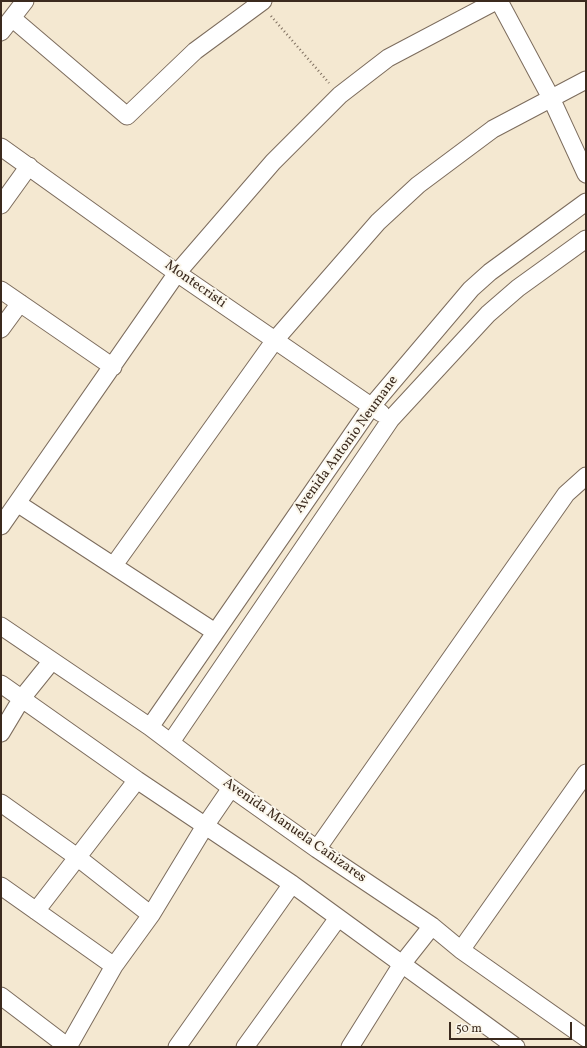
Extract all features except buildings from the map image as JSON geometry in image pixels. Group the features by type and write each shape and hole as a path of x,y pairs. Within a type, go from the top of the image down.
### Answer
{"street":[{"path":"1,32 25,1"},
{"path":"1,526 178,273 274,162 340,95 388,58 496,1"},
{"path":"499,1 551,98 586,174"},
{"path":"12,18 126,116 195,51 262,2"},
{"path":"114,565 275,340 378,222 418,185 493,129 586,80"},
{"name":"Montecristi","path":"1,147 178,273 371,407 391,419"},
{"path":"1,205 29,166"},
{"name":"Avenida Antonio Neumane","path":"150,727 371,407 471,289 490,272 586,202"},
{"name":"Avenida Antonio Neumane","path":"171,742 391,419 488,314 518,288 586,239"},
{"path":"1,290 113,367"},
{"path":"1,329 20,303"},
{"path":"317,849 566,494 586,476"},
{"path":"17,503 215,632"},
{"name":"Avenida Manuela Cañizares","path":"1,626 47,667 150,727 171,742 227,794 317,849 428,931 461,950 586,1038"},
{"path":"1,732 25,694 47,667"},
{"path":"1,684 25,694 137,780 207,823 338,918 404,961 516,1047"},
{"path":"461,950 586,772"},
{"path":"36,910 137,780"},
{"path":"1,996 68,1047 114,966 150,915 207,823 227,794"},
{"path":"1,803 77,857 150,915"},
{"path":"178,1047 292,884"},
{"path":"1,886 114,966"},
{"path":"245,1047 338,918"},
{"path":"350,1047 404,961 428,931"}],"path":[{"path":"262,2 340,95"}]}
